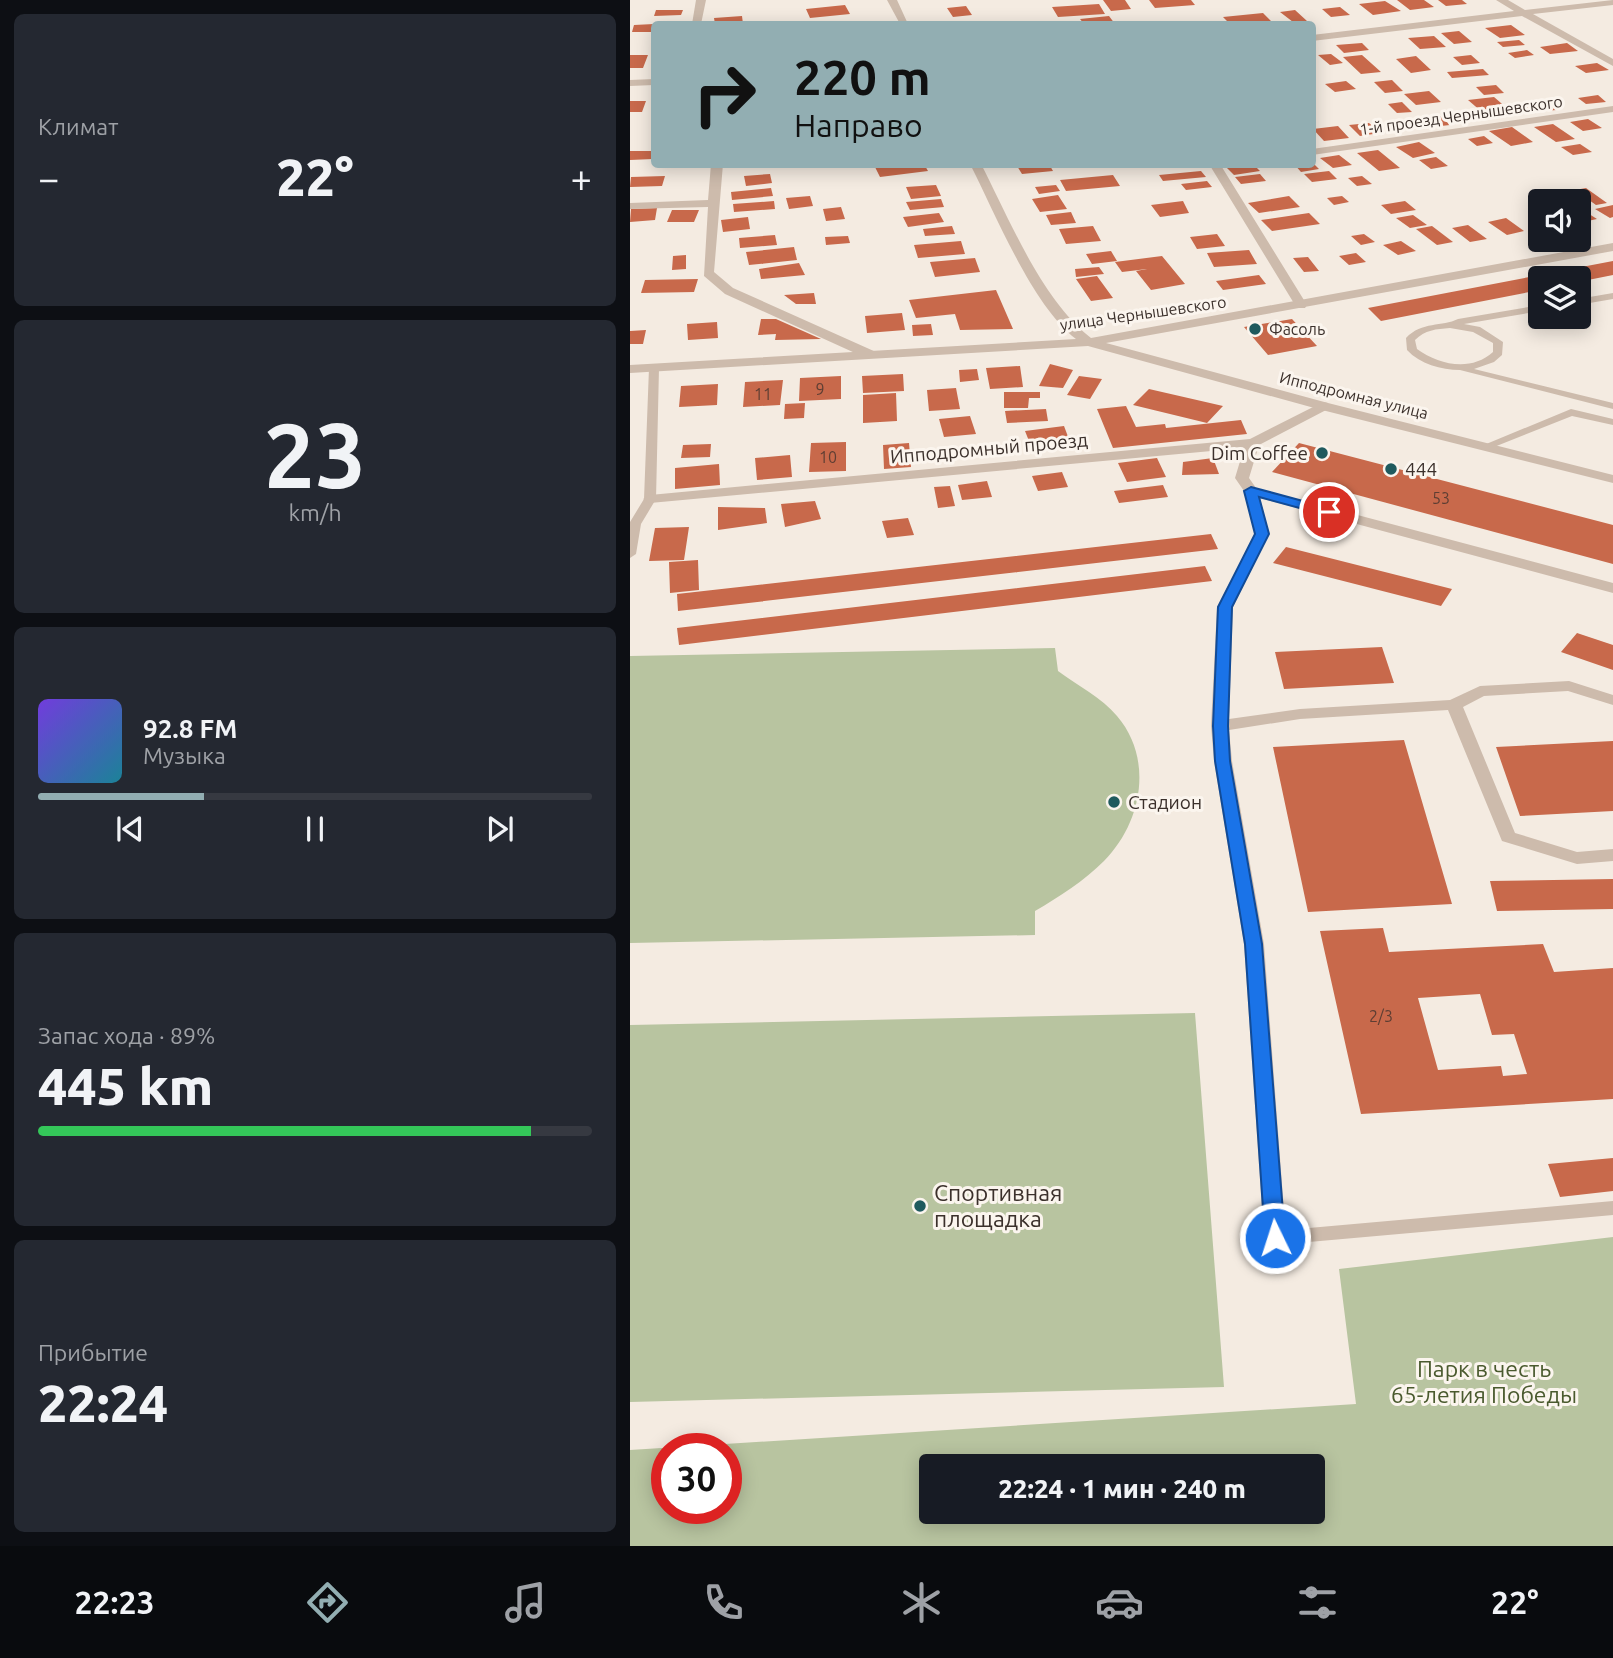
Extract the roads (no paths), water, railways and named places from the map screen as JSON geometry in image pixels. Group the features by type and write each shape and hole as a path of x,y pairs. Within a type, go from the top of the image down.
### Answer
{"street":[{"path":"698,21 701,0"},
{"path":"892,0 902,21"},
{"path":"1502,0 1613,63"},
{"path":"1316,38 1613,2"},
{"path":"630,83 651,82"},
{"name":"1-й проезд Чернышевского","path":"1316,151 1613,109"},
{"path":"717,168 708,273 729,290 871,355"},
{"path":"977,168 1042,292 1066,325 1088,342"},
{"path":"1221,168 1301,305"},
{"path":"630,206 713,203"},
{"name":"улица Чернышевского","path":"630,369 1088,342 1613,247"},
{"name":"Ипподромная улица","path":"1088,342 1323,406 1613,478"},
{"name":"Ипподромный проезд","path":"650,499 1253,443 1323,406"},
{"path":"1253,443 1241,478 1251,491 1262,534 1225,607 1220,726 1223,761 1254,944 1275,1238"},
{"path":"1251,491 1613,588"},
{"path":"1220,726 1300,714 1454,705 1480,691 1569,686 1613,700"},
{"path":"1454,705 1508,837 1577,858 1613,855"}],"lane":[{"path":"1591,300 1613,296"},
{"path":"1528,310 1436,326 1415,333 1409,346 1422,359 1444,366 1613,406"},
{"path":"1436,326 1459,325 1476,329 1494,338 1500,347 1494,358 1486,362 1465,367 1444,366"},
{"path":"630,555 633,525 650,499 654,368"},
{"path":"1485,447 1571,412 1613,422"},
{"path":"1275,1238 1613,1208"}],"place":[{"name":"Фасоль","path":"1255,329"},
{"name":"Dim Coffee","path":"1322,453"},
{"name":"444","path":"1391,469"},
{"name":"Стадион","path":"1114,802"},
{"name":"Спортивная площадка","path":"920,1206"}],"park label":[{"name":"Парк в честь 65-летия Победы","path":"1484,1382"}]}
